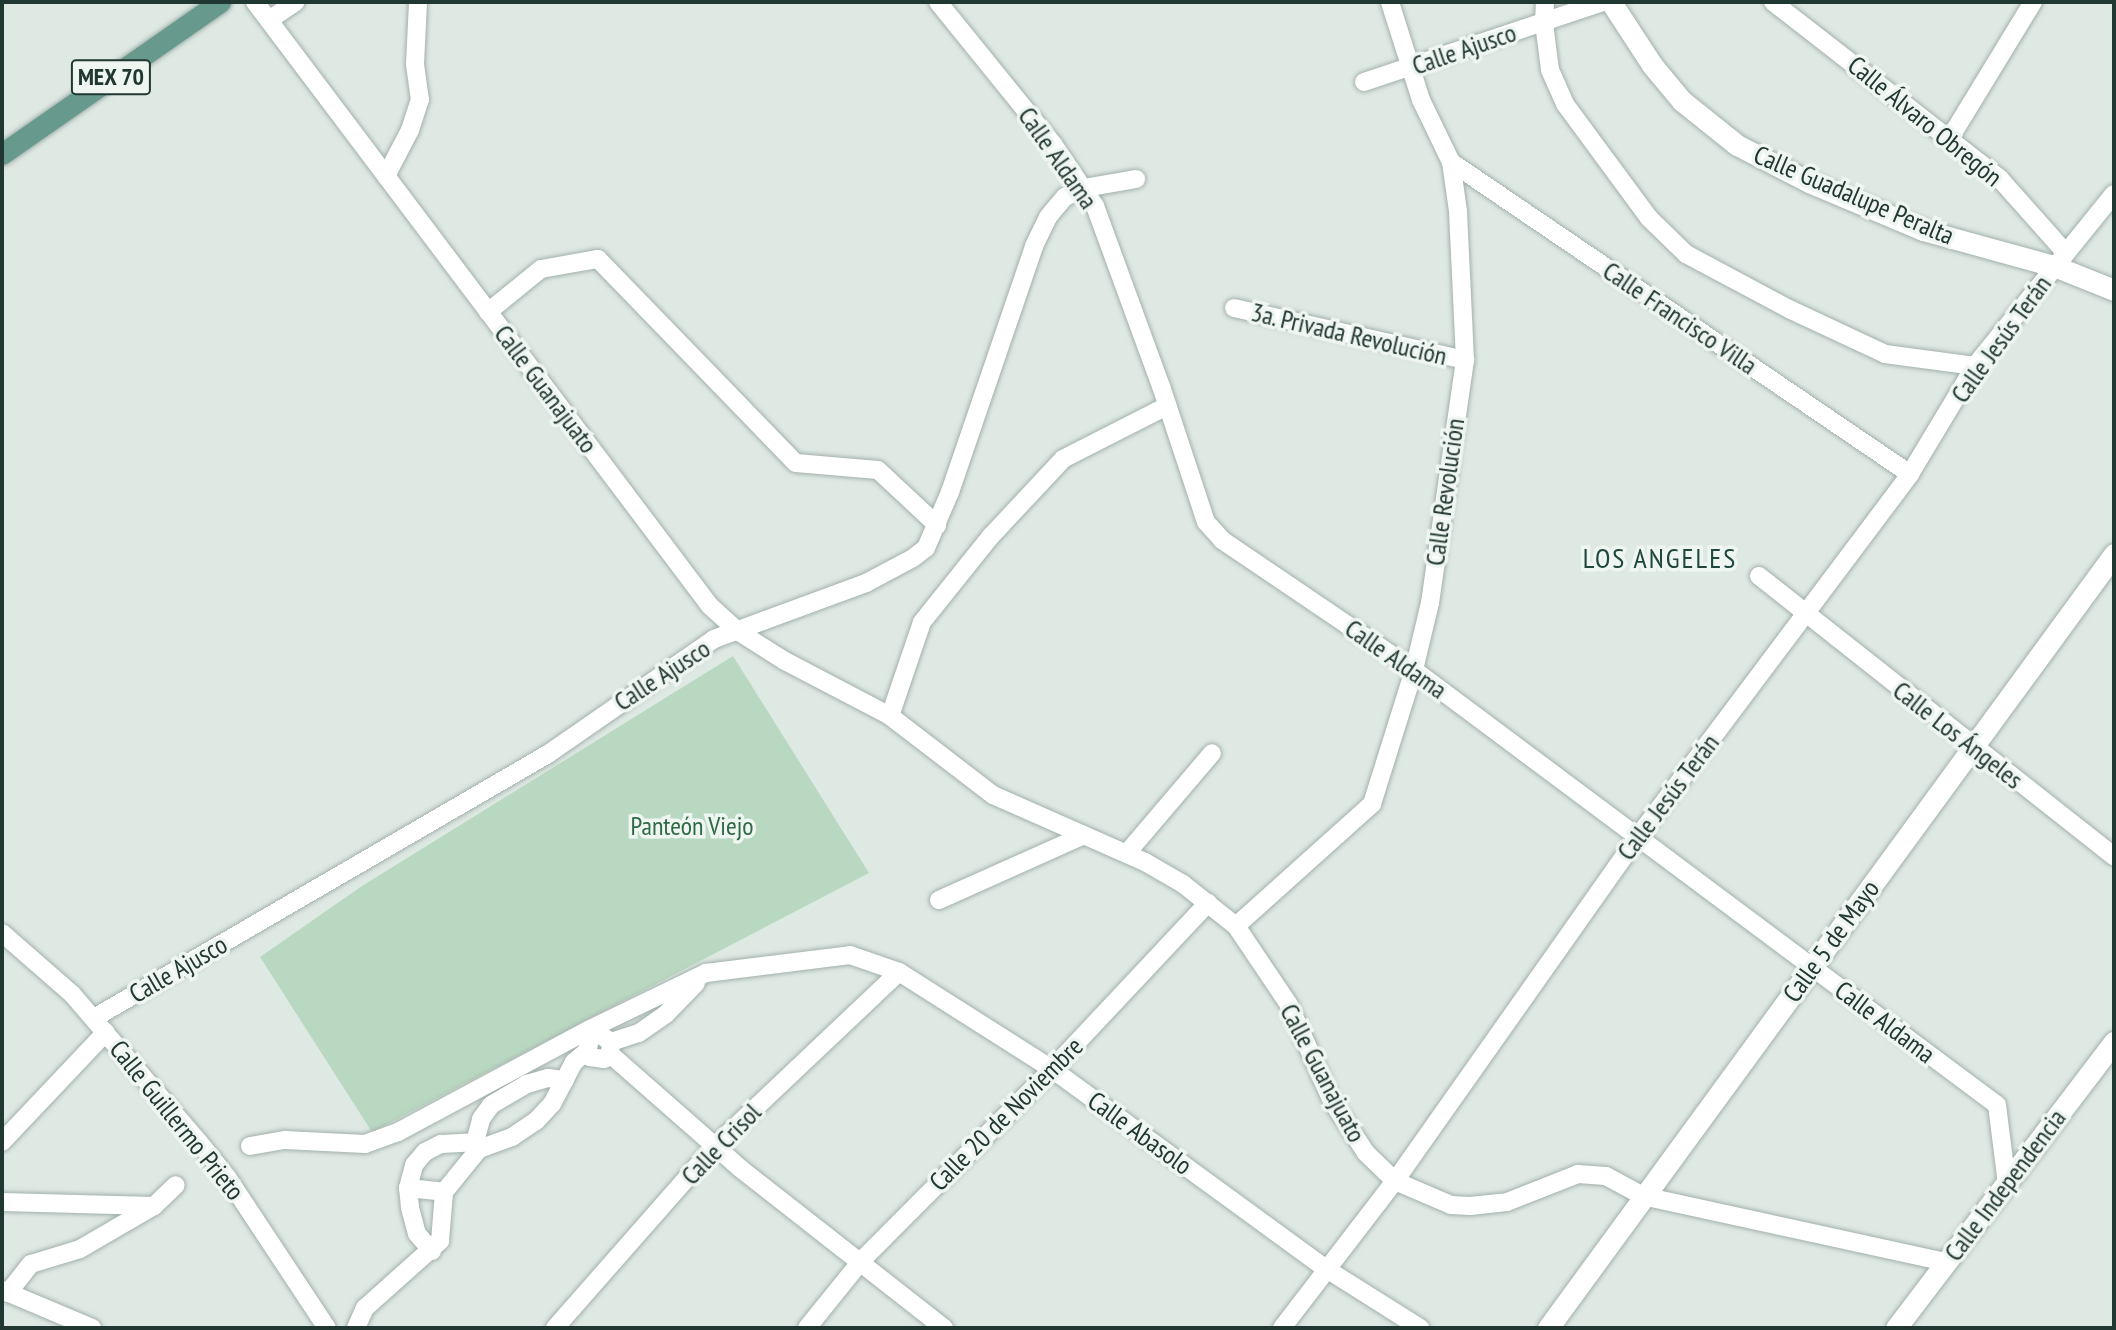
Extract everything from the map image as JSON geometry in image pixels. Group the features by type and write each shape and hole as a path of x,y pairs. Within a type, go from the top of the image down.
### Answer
{"main road":[{"name":"MEX 70","path":"2,153 220,2"},
{"name":"Calle Guadalupe Peralta","path":"1611,2 1653,65 1682,101 1737,145 1809,182 1923,230 2060,259 2114,290"},
{"name":"Calle 5 de Mayo","path":"1548,1328 2114,554"},
{"name":"Calle Independencia","path":"1896,1328 2114,1042"}],"street":[{"name":"Calle Guanajuato","path":"255,2 710,606 739,632 785,661 890,716 993,795 1082,836 1127,853 1183,884 1236,926 1289,1005 1332,1101 1366,1153 1395,1181 1424,1195 1461,1206 1507,1202 1578,1174 1606,1176 1643,1196 1946,1262"},
{"path":"269,20 296,2"},
{"path":"386,176 410,130 420,100 415,64 418,2"},
{"name":"Calle Aldama","path":"938,2 1084,188 1095,206 1206,522 1222,540 1414,670 1997,1105 2007,1184"},
{"name":"Calle Revolución","path":"1236,926 1372,804 1414,670 1430,603 1465,360 1458,211 1451,162 1421,100 1390,2"},
{"path":"1545,2 1544,23 1550,70 1565,104 1649,218 1686,254 1789,309 1885,354 1975,366"},
{"name":"Calle Ajusco","path":"1364,82 1603,2"},
{"name":"Calle Álvaro Obregón","path":"1773,2 2000,179 2060,259"},
{"path":"1950,138 2033,2"},
{"name":"Calle Francisco Villa","path":"1451,162 1909,474"},
{"name":"Calle Ajusco","path":"94,1018 548,754 714,639 866,583 926,548 937,524 1034,246 1048,217 1065,197 1084,188 1136,178"},
{"name":"Calle Jesús Terán","path":"1282,1328 1395,1181 1637,838 1909,474 1975,366 1996,344 2060,259 2114,194"},
{"path":"488,312 541,269 598,259 796,463 878,470 937,524"},
{"name":"3a. Privada Revolución","path":"1234,308 1465,360"},
{"path":"890,716 922,622 990,536 1063,459 1167,406"},
{"name":"Calle Los Ángeles","path":"1759,576 2114,856"},
{"path":"1127,853 1212,753"},
{"path":"939,900 1082,836"},
{"name":"Calle 20 de Noviembre","path":"807,1328 861,1261 1052,1069 1208,903"},
{"name":"Calle Guillermo Prieto","path":"2,933 72,994 198,1141 227,1177 323,1326"},
{"name":"Calle Abasolo","path":"706,973 850,955 899,972 1052,1069 1328,1270 1420,1328"},
{"name":"Calle Crisol","path":"555,1328 715,1146 899,972"},
{"path":"432,1251 417,1234 408,1188 414,1165 425,1152 441,1143 477,1146 513,1138 537,1121 552,1104 574,1062 587,1051 597,1060 610,1048 639,1033 666,1014 706,973"},
{"path":"250,1146 285,1140 365,1144 398,1132 590,1029 706,973"},
{"path":"2,1142 106,1032"},
{"path":"610,1048 715,1146 944,1328"},
{"path":"356,1328 365,1308 432,1251 440,1241 444,1192 477,1146 481,1119 491,1105 527,1084 548,1078 565,1080"},
{"path":"92,1328 5,1291 31,1265 80,1249 154,1206 176,1185"},
{"path":"408,1188 444,1192"},
{"path":"2,1202 154,1206"}],"green space":[{"name":"Panteón Viejo","path":"733,656 869,873 372,1132 260,957 362,886"}],"district":[{"name":"LOS ANGELES","path":"1660,558"}]}
